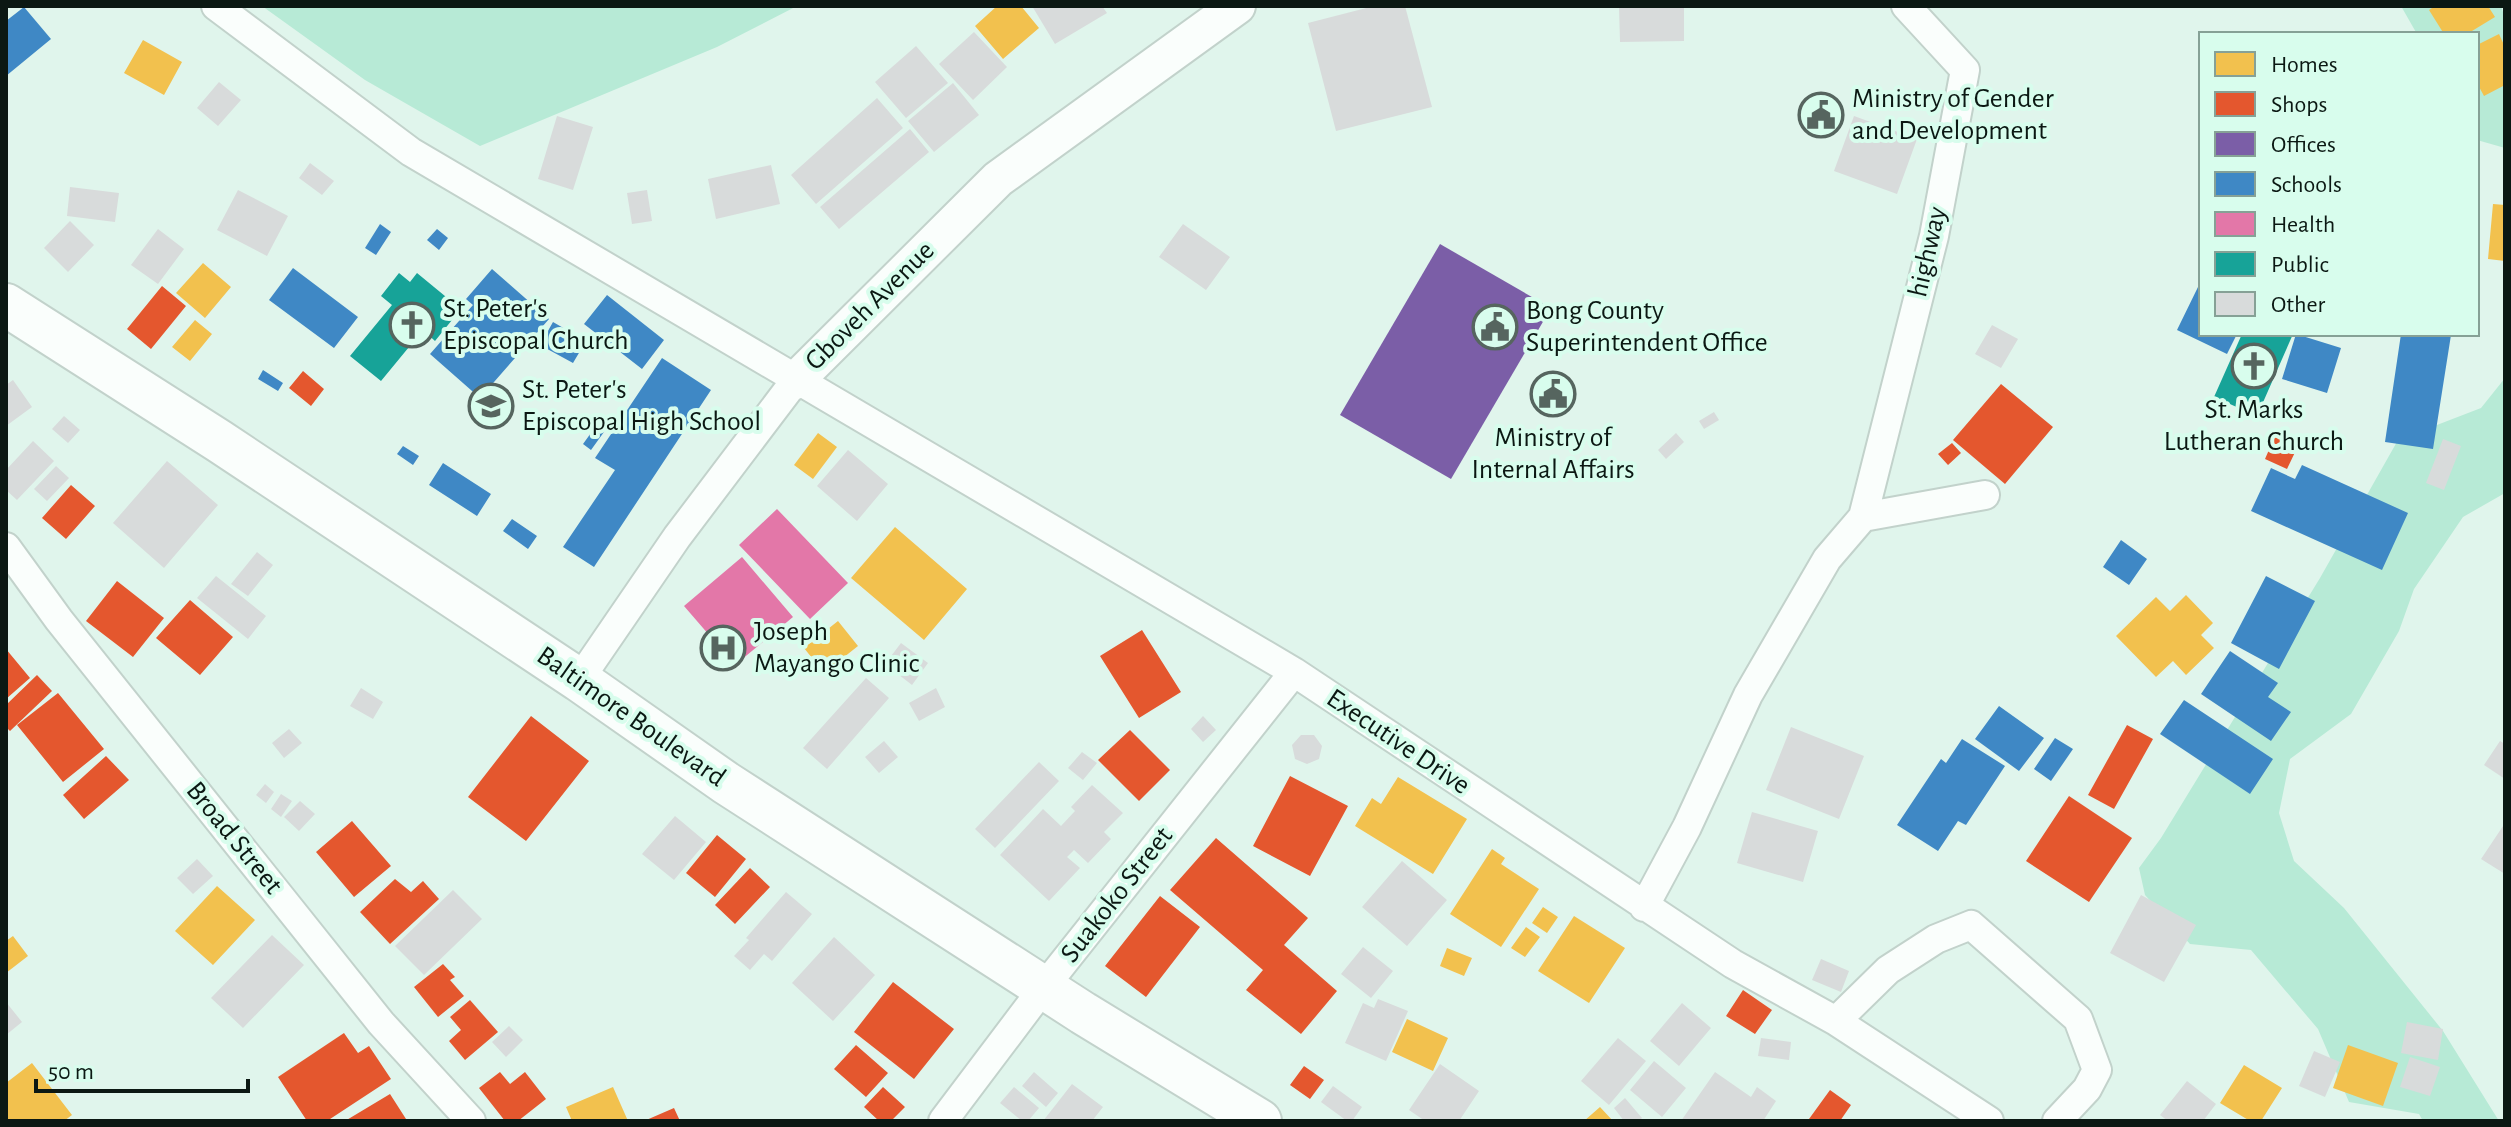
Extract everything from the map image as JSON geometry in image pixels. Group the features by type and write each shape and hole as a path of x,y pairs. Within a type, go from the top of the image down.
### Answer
{"highway":[{"name":"Baltimore Boulevard","path":"6,305 219,441 579,680 726,783 1260,1121"}],"main road":[{"name":"Gboveh Avenue","path":"795,381 998,179 1237,6"}],"street":[{"name":"Executive Drive","path":"216,6 411,152 795,381 1294,672 1644,907 1733,964 1836,1021 1989,1121"},
{"name":"highway","path":"1644,907 1687,827 1748,695 1827,559 1863,517 1934,236 1965,70 1906,6"},
{"name":"Gboveh Avenue","path":"579,680 677,537 795,381"},
{"path":"1863,517 1985,495"},
{"name":"Broad Street","path":"6,547 59,620 381,1023 471,1121"},
{"name":"Suakoko Street","path":"943,1121 1044,987 1294,672"},
{"path":"1836,1021 1888,970 1936,939 1971,925 2078,1019 2097,1070 2087,1089 2057,1121"}],"green space":[{"path":"262,6 797,6 717,47 480,146 365,80"},
{"path":"2401,6 2501,6 2505,18 2505,148 2479,141 2479,32 2416,32"},
{"path":"2505,378 2505,493 2463,517 2414,589 2399,631 2351,714 2290,759 2279,813 2294,861 2344,908 2443,1031 2499,1121 2423,1121 2419,1114 2349,1102 2318,1029 2251,950 2190,944 2145,895 2139,868 2161,838 2320,578 2398,440 2481,408"}],"building: Homes":[{"path":"997,6 1021,6 1039,28 1003,59 975,26"},
{"path":"2435,6 2488,6 2495,17 2470,32 2443,32 2429,10"},
{"path":"2499,34 2505,47 2505,85 2484,96 2479,87 2479,44"},
{"path":"143,40 182,62 164,95 124,73"},
{"path":"2493,204 2505,205 2505,261 2488,259"},
{"path":"203,263 231,287 205,318 176,293"},
{"path":"195,320 212,334 190,361 172,347"},
{"path":"818,433 837,447 813,479 794,465"},
{"path":"895,527 967,589 924,640 851,578"},
{"path":"2186,595 2213,623 2201,635 2214,648 2186,675 2173,661 2156,677 2116,636 2156,597 2170,611"},
{"path":"838,621 858,646 824,673 804,648"},
{"path":"1398,777 1467,819 1433,874 1355,826 1372,798 1381,804"},
{"path":"1492,849 1505,858 1501,864 1539,889 1501,947 1450,914"},
{"path":"217,886 255,920 213,965 175,931"},
{"path":"1543,907 1558,917 1547,933 1532,923"},
{"path":"1574,916 1625,948 1589,1003 1538,971"},
{"path":"1526,927 1540,937 1525,957 1511,948"},
{"path":"13,936 28,956 6,973 6,941"},
{"path":"1447,948 1472,958 1464,976 1440,966"},
{"path":"1407,1019 1448,1038 1433,1071 1392,1052"},
{"path":"2348,1045 2398,1063 2383,1106 2333,1088"},
{"path":"32,1063 72,1115 64,1121 8,1121 6,1118 6,1083"},
{"path":"2244,1065 2282,1088 2261,1121 2250,1121 2220,1103"},
{"path":"613,1087 628,1121 572,1121 566,1107"},
{"path":"1600,1107 1613,1121 1584,1121"}],"building: Shops":[{"path":"162,286 186,306 151,349 127,329"},
{"path":"303,371 324,389 311,406 289,388"},
{"path":"2001,384 2053,427 2005,484 1953,440"},
{"path":"2275,436 2298,446 2287,469 2265,459"},
{"path":"1952,443 1961,453 1948,465 1938,454"},
{"path":"71,485 95,506 66,539 42,518"},
{"path":"117,581 164,618 133,657 86,621"},
{"path":"190,600 233,637 200,675 156,638"},
{"path":"1142,630 1181,692 1139,718 1100,656"},
{"path":"6,649 30,678 6,699"},
{"path":"37,675 52,691 10,731 6,727 6,705"},
{"path":"58,693 104,749 63,782 17,725"},
{"path":"531,716 589,761 526,841 468,797"},
{"path":"2127,725 2153,739 2114,809 2088,795"},
{"path":"1130,730 1170,770 1139,801 1098,760"},
{"path":"106,756 129,780 84,819 63,795"},
{"path":"1290,776 1348,806 1310,876 1253,846"},
{"path":"2069,796 2132,838 2089,902 2026,861"},
{"path":"352,821 391,866 354,897 316,852"},
{"path":"717,835 746,859 715,897 686,873"},
{"path":"1216,838 1308,918 1284,945 1337,991 1301,1034 1246,990 1263,970 1170,890"},
{"path":"750,868 770,887 735,924 715,905"},
{"path":"395,879 411,892 423,881 439,899 390,944 360,912"},
{"path":"1160,896 1200,927 1146,997 1105,966"},
{"path":"443,964 455,977 450,980 464,996 438,1017 414,987"},
{"path":"893,982 954,1029 914,1079 854,1032"},
{"path":"1743,990 1772,1010 1755,1034 1726,1016"},
{"path":"470,1000 498,1032 465,1060 449,1041 461,1030 450,1017"},
{"path":"344,1033 358,1053 369,1046 391,1079 327,1121 307,1121 278,1077"},
{"path":"856,1045 888,1073 866,1097 834,1069"},
{"path":"1304,1066 1324,1080 1310,1099 1290,1085"},
{"path":"500,1072 510,1084 525,1072 546,1099 518,1121 505,1121 479,1088"},
{"path":"883,1087 905,1107 891,1121 879,1121 864,1107"},
{"path":"1830,1090 1851,1105 1840,1121 1811,1121 1809,1119"},
{"path":"390,1094 406,1119 345,1121"},
{"path":"674,1108 680,1121 644,1121"}],"building: Offices":[{"path":"1440,244 1551,308 1451,479 1340,415"}],"building: Schools":[{"path":"24,7 51,39 6,76 6,21"},
{"path":"380,224 391,232 376,255 365,248"},
{"path":"437,229 448,238 439,250 427,240"},
{"path":"293,268 358,317 334,348 269,300"},
{"path":"492,269 549,319 480,398 430,354 473,305 466,299"},
{"path":"2198,287 2199,336 2236,336 2227,354 2177,330"},
{"path":"607,295 664,340 642,369 584,324"},
{"path":"553,322 586,341 573,363 540,345"},
{"path":"2295,336 2341,348 2327,393 2282,379"},
{"path":"2401,336 2451,336 2433,449 2385,442"},
{"path":"662,358 711,390 594,567 563,547 615,470 595,458"},
{"path":"263,370 283,383 278,391 258,379"},
{"path":"601,419 609,425 591,450 583,444"},
{"path":"403,446 419,456 413,465 397,454"},
{"path":"443,463 491,494 477,516 429,485"},
{"path":"2302,465 2408,513 2382,570 2251,511 2271,468 2295,479"},
{"path":"512,519 537,536 528,549 503,531"},
{"path":"2121,540 2147,559 2129,585 2103,567"},
{"path":"2266,576 2315,601 2279,669 2231,643"},
{"path":"2230,651 2278,683 2268,697 2291,712 2271,741 2201,694"},
{"path":"2184,700 2273,759 2250,794 2160,734"},
{"path":"1999,706 2044,738 2019,771 1975,739"},
{"path":"2055,738 2073,749 2051,781 2034,769"},
{"path":"1962,739 2005,766 1966,825 1958,821 1938,851 1897,825 1941,759 1946,763"}],"building: Health":[{"path":"777,509 848,583 810,619 739,545"},
{"path":"742,557 793,617 735,665 684,606"}],"building: Public":[{"name":"St. Peter's Episcopal Church","path":"399,273 410,282 417,273 451,301 442,312 452,320 435,341 423,330 381,381 350,356 392,305 381,296"},
{"name":"St. Marks Lutheran Church","path":"2241,336 2292,336 2257,416 2214,397"}],"building: Other":[{"path":"1032,6 1102,6 1107,13 1055,44"},
{"path":"1374,6 1405,6 1432,107 1336,131 1308,23"},
{"path":"1619,6 1684,6 1684,41 1620,42"},
{"path":"974,32 1007,67 973,100 939,64"},
{"path":"916,46 948,83 906,118 875,82"},
{"path":"219,82 241,100 218,126 197,108"},
{"path":"953,83 979,115 934,152 908,121"},
{"path":"877,98 903,128 816,204 791,175"},
{"path":"557,116 593,127 573,190 538,179"},
{"path":"1854,116 1917,139 1897,194 1834,171"},
{"path":"910,129 929,152 839,229 820,207"},
{"path":"310,163 334,181 322,195 299,178"},
{"path":"771,165 780,204 716,219 708,179"},
{"path":"70,187 119,193 115,222 67,216"},
{"path":"238,190 288,216 267,256 217,230"},
{"path":"647,190 652,221 632,224 627,193"},
{"path":"70,221 94,245 68,272 44,248"},
{"path":"1183,224 1230,257 1206,290 1159,257"},
{"path":"158,229 184,249 158,284 131,265"},
{"path":"1992,325 2018,339 2001,368 1975,354"},
{"path":"13,380 32,407 6,426 6,385"},
{"path":"1714,412 1719,420 1704,429 1699,421"},
{"path":"64,416 80,430 68,443 52,429"},
{"path":"1676,433 1684,442 1666,459 1658,450"},
{"path":"2443,439 2461,446 2444,490 2426,483"},
{"path":"33,441 54,461 17,500 6,490 6,470"},
{"path":"848,450 888,484 857,521 817,486"},
{"path":"167,461 218,505 164,568 113,523"},
{"path":"56,466 69,478 47,501 34,489"},
{"path":"257,552 273,565 248,596 231,584"},
{"path":"216,576 266,616 248,639 197,598"},
{"path":"901,643 928,663 912,685 885,664"},
{"path":"866,678 889,698 827,769 803,748"},
{"path":"361,688 383,702 373,719 350,706"},
{"path":"936,688 945,707 919,721 909,703"},
{"path":"1203,716 1216,730 1203,742 1191,729"},
{"path":"1791,727 1864,756 1839,819 1766,790"},
{"path":"289,729 302,743 284,758 272,743"},
{"path":"1301,735 1314,735 1322,746 1319,759 1307,764 1295,759 1292,745"},
{"path":"884,741 898,757 879,773 865,757"},
{"path":"2500,741 2505,744 2505,779 2484,765"},
{"path":"1082,752 1097,763 1083,780 1068,768"},
{"path":"1039,762 1059,781 995,848 975,829"},
{"path":"265,784 274,792 266,803 256,795"},
{"path":"1092,785 1123,813 1104,832 1111,839 1088,863 1074,850 1067,857 1080,868 1049,901 1000,855 1043,809 1061,826 1075,811 1071,807"},
{"path":"281,794 292,801 281,817 271,809"},
{"path":"300,801 315,814 299,831 284,817"},
{"path":"1752,812 1818,831 1803,882 1737,863"},
{"path":"675,816 706,842 674,880 642,854"},
{"path":"2505,823 2505,874 2481,859"},
{"path":"197,859 213,876 193,894 177,878"},
{"path":"1402,861 1447,900 1407,946 1362,907"},
{"path":"453,890 482,919 424,975 395,946"},
{"path":"786,892 812,914 772,961 764,954 750,970 734,956"},
{"path":"2141,895 2196,925 2164,982 2110,953"},
{"path":"272,935 304,965 243,1028 211,998"},
{"path":"834,937 875,975 833,1021 792,983"},
{"path":"1363,947 1393,971 1371,998 1341,974"},
{"path":"1821,959 1849,971 1841,992 1812,980"},
{"path":"1378,999 1408,1011 1386,1061 1345,1043 1363,1003 1374,1008"},
{"path":"6,1002 22,1022 6,1035"},
{"path":"1682,1003 1711,1028 1679,1066 1650,1041"},
{"path":"2407,1022 2443,1029 2438,1060 2401,1053"},
{"path":"509,1026 523,1040 506,1057 492,1042"},
{"path":"1618,1038 1646,1061 1609,1105 1581,1081"},
{"path":"1761,1038 1791,1042 1789,1060 1758,1056"},
{"path":"2314,1051 2340,1062 2325,1097 2299,1086"},
{"path":"2410,1057 2440,1067 2430,1096 2400,1087"},
{"path":"1654,1061 1686,1088 1662,1117 1630,1090"},
{"path":"1440,1064 1479,1091 1459,1121 1425,1121 1409,1110"},
{"path":"1034,1072 1058,1093 1046,1107 1022,1086"},
{"path":"1715,1072 1751,1097 1757,1087 1776,1101 1763,1121 1681,1121"},
{"path":"2187,1081 2216,1104 2203,1121 2168,1121 2160,1115"},
{"path":"1072,1084 1103,1107 1092,1121 1043,1121"},
{"path":"1333,1086 1362,1107 1352,1121 1347,1121 1321,1102"},
{"path":"1014,1087 1039,1108 1028,1121 1022,1121 1000,1103"},
{"path":"1625,1098 1642,1118 1639,1121 1624,1121 1614,1108"}],"place":[{"name":"Ministry of Gender and Development","path":"1821,115"},
{"name":"St. Peter's Episcopal Church","path":"412,325"},
{"name":"Bong County Superintendent Office","path":"1495,327"},
{"name":"St. Marks Lutheran Church","path":"2254,366"},
{"name":"Ministry of Internal Affairs","path":"1553,394"},
{"name":"St. Peter's Episcopal High School","path":"491,406"},
{"name":"Joseph Mayango Clinic","path":"723,648"}]}
